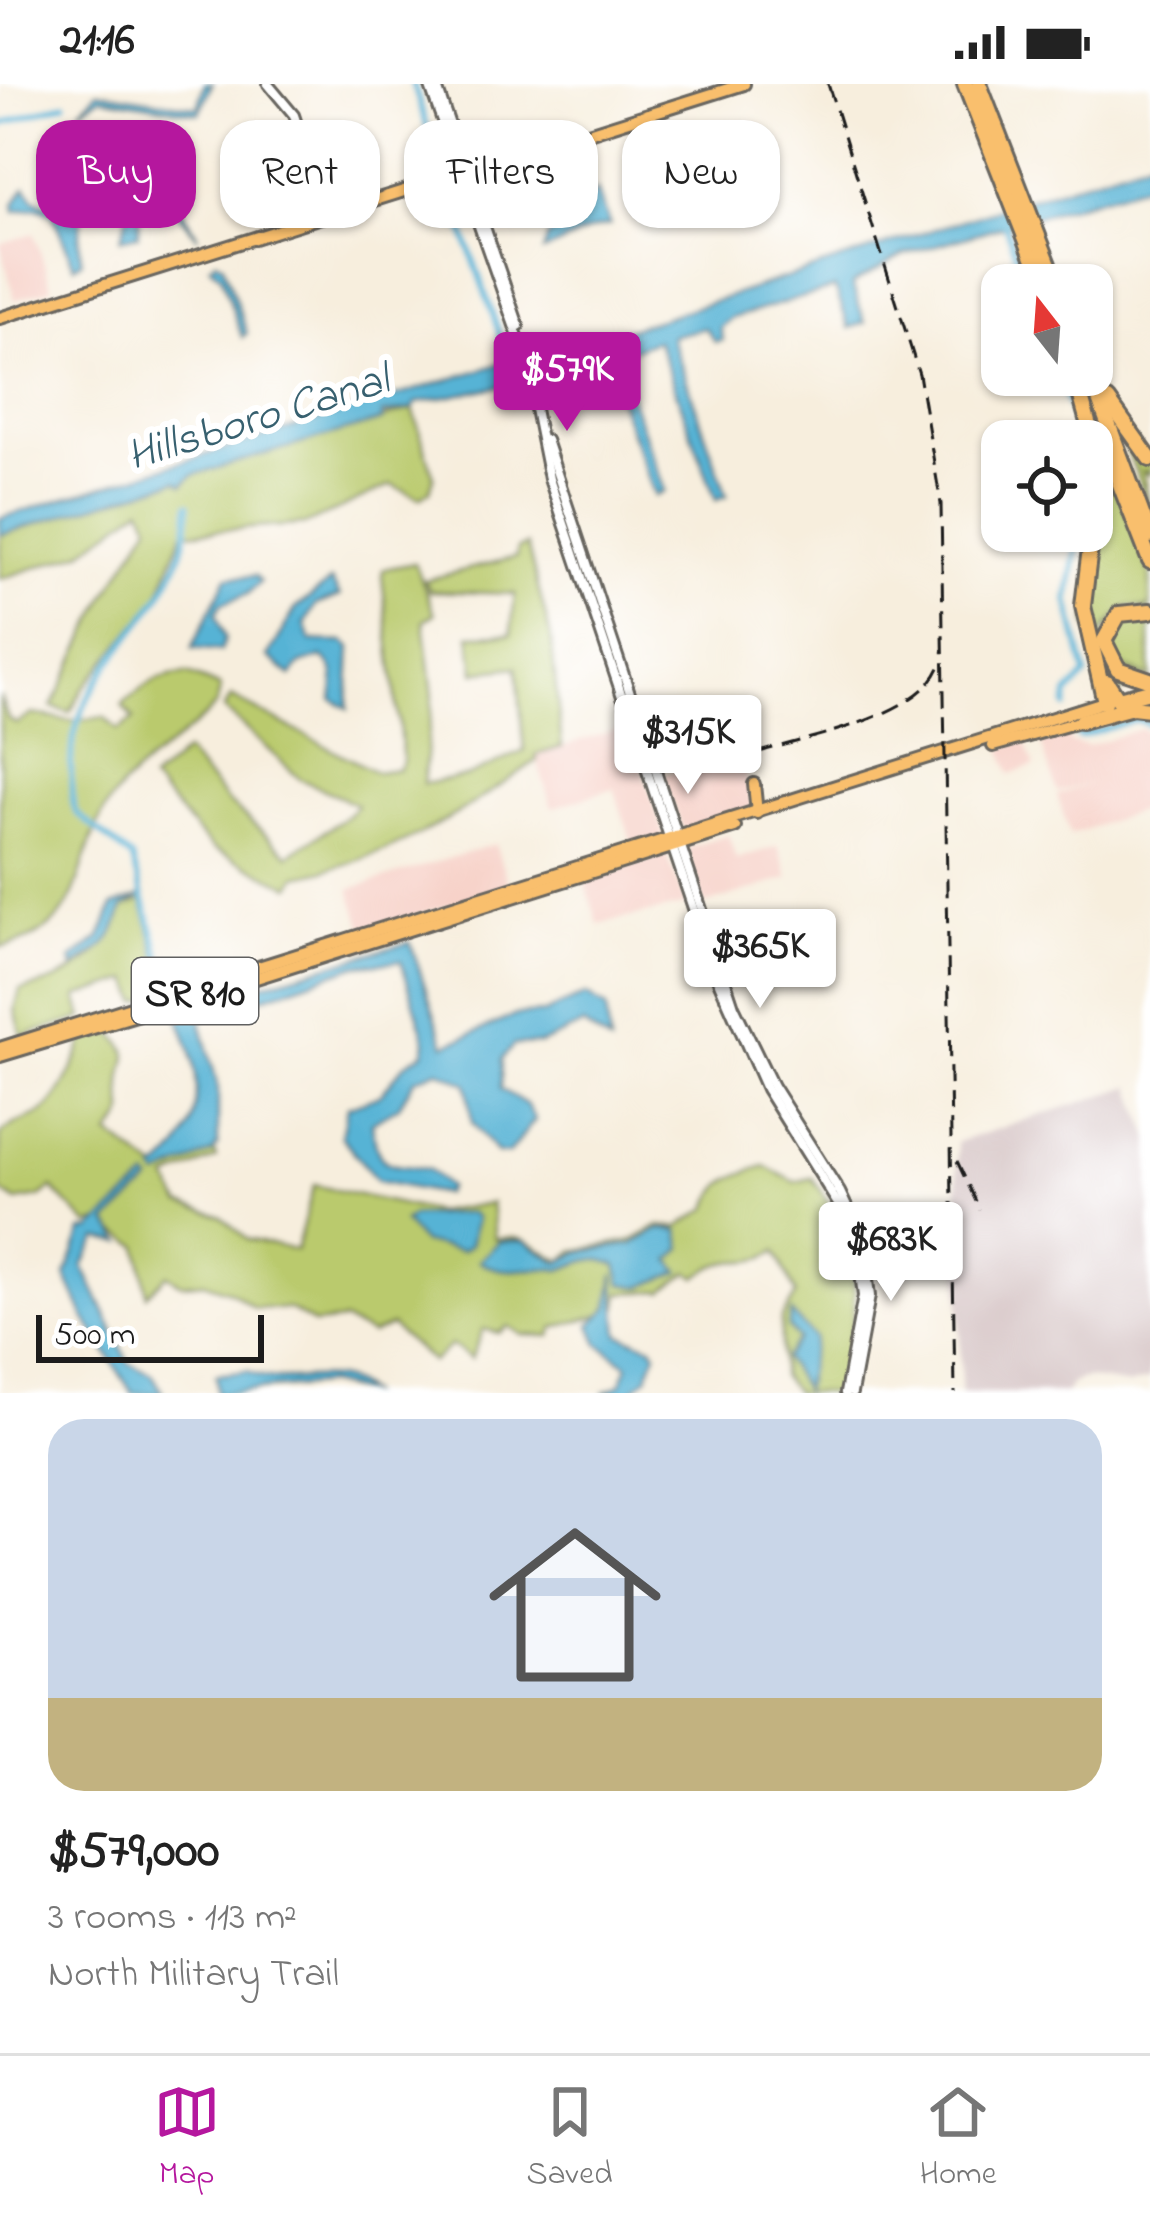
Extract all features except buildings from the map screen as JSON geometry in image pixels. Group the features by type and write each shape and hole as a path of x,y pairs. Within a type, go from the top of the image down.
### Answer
{"highway":[{"path":"975,84 1045,264"},
{"path":"1088,396 1101,479 1083,595 1088,632 1110,700 1150,688"},
{"path":"1092,396 1150,551"},
{"path":"1092,396 1150,561"},
{"path":"1093,396 1150,536"},
{"path":"1094,396 1150,525"},
{"path":"1100,396 1150,459"},
{"path":"1150,611 1132,608 1116,616 1104,644 1118,669 1150,688"},
{"path":"1081,721 1132,707 1150,709"}],"main road":[{"path":"598,126 730,84"},
{"path":"598,128 743,84"},
{"path":"0,314 275,228"},
{"name":"SR 810","path":"676,842 757,813 1081,721 1150,688"},
{"name":"SR 810","path":"0,1052 209,993 1110,700"},
{"path":"898,776 908,765"},
{"path":"754,784 757,813"},
{"name":"SR 810","path":"0,1052 469,908"},
{"path":"209,993 226,980"}],"street":[{"path":"268,84 296,120"},
{"path":"433,84 445,120"},
{"path":"482,228 534,382 549,479 748,1037 862,1241 870,1296 849,1393"}],"shaded area":[{"path":"34,233 52,288 15,300 0,244"},
{"path":"629,726 664,837 633,847 614,788 552,808 535,755"},
{"path":"1141,729 1150,735 1150,807 1070,835 1057,795 1095,782 1057,792 1040,740 1067,733 1070,742 1087,746"},
{"path":"1025,741 1035,766 1010,774 1002,748"},
{"path":"739,751 754,810 683,830 662,775"},
{"path":"728,835 736,859 778,846 789,878 704,905 687,848"},
{"path":"495,844 509,886 364,932 350,889"},
{"path":"666,854 687,905 598,924 585,881"},
{"path":"1132,1086 1150,1139 1150,1379 1129,1385 1087,1378 1072,1383 1066,1393 961,1393 957,1142"}],"green space":[{"path":"413,409 434,477 430,491 420,498 391,485 307,524 183,533 156,602 83,688 70,713 52,707 105,598 150,524 142,507 81,553 0,579 0,535 177,480 184,484 192,475"},
{"path":"1118,423 1150,461 1150,475 1143,471 1150,512"},
{"path":"1113,479 1150,574 1150,608 1126,607 1103,631 1104,654 1148,682 1113,694 1087,623 1091,552 1113,552"},
{"path":"527,545 551,637 562,747 536,755 537,760 481,799 394,847 297,876 291,887 212,848 151,781 185,752 228,802 289,855 346,817 357,805 300,779 224,709 231,697 376,772 398,769 403,761 382,577 383,569 415,563 435,614 424,621 433,695 423,784 468,776 524,751 517,667 475,672 470,635 511,634 515,594 430,591 425,580 516,557 517,549"},
{"path":"1144,610 1150,612 1150,678 1113,662 1109,627"},
{"path":"188,674 221,687 216,705 117,793 102,816 66,907 52,924 31,938 0,947 0,696 8,719 17,724 32,714 70,721 104,717 118,730 134,719 122,705 137,692 160,679"},
{"path":"142,900 168,994 138,1002 130,980 77,997 83,1018 22,1036 15,1010 20,990 55,980 84,963 107,939 123,908"},
{"path":"112,1032 127,1057 122,1083 124,1114 110,1135 162,1174 214,1151 216,1158 168,1179 181,1204 221,1216 247,1239 296,1250 314,1185 436,1212 491,1203 495,1239 523,1240 562,1261 574,1251 633,1240 659,1226 678,1227 709,1208 723,1184 746,1172 765,1166 795,1182 812,1178 831,1205 851,1256 854,1307 839,1393 796,1393 781,1376 781,1320 796,1294 776,1251 757,1260 720,1264 697,1277 689,1272 663,1291 620,1293 617,1310 554,1328 551,1336 522,1335 508,1326 499,1333 483,1329 471,1359 451,1345 432,1362 391,1326 371,1334 343,1321 314,1324 289,1309 254,1308 230,1291 204,1282 182,1284 167,1275 147,1295 139,1246 99,1222 88,1225 52,1188 40,1197 16,1201 0,1191 0,1135 43,1111 59,1094 84,1040"}],"water":[{"path":"204,84 212,84 199,113 101,97 80,110 98,91 198,107"},
{"name":"Hillsboro Canal","path":"1150,159 1150,183 903,255 852,284 865,323 849,328 835,288 732,318 720,327 723,340 715,342 705,328 671,336 727,496 716,500 657,340 616,356 665,491 655,496 603,358 543,378 416,403 413,409 382,414 383,420 193,475 183,484 177,480 0,535 0,518 503,363 502,343 515,361 540,358"},
{"path":"26,187 36,208 15,211 14,204"},
{"path":"598,193 610,225 543,251 548,236 566,228 598,228"},
{"path":"58,228 81,228 82,261 74,266"},
{"path":"124,228 139,228 138,235 121,238"},
{"path":"216,260 223,264 247,333 242,337 221,276 210,266"},
{"path":"256,576 260,582 248,594 221,604 216,615 225,638 221,651 192,648 227,577"},
{"path":"331,581 340,596 316,605 305,624 311,641 345,642 351,648 348,708 332,699 333,671 322,657 301,664 291,676 268,657 296,608"},
{"path":"141,896 123,908 105,946 73,968 71,960 100,938 113,906"},
{"path":"410,942 445,1045 516,1015 544,1013 586,995 606,1008 610,1044 583,1025 540,1044 514,1045 502,1059 501,1089 526,1104 535,1120 508,1154 497,1153 472,1123 467,1084 438,1070 415,1079 399,1106 372,1123 374,1139 387,1162 428,1169 448,1187 444,1194 377,1181 341,1136 347,1107 380,1095 405,1064 424,1052 426,1041 401,961 357,965 257,999 214,1006 201,1022 218,1087 218,1144 213,1152 159,1177 155,1172 186,1137 197,1097 191,1053 174,1009"},
{"path":"148,1178 151,1182 108,1222 122,1242 98,1239 83,1266 129,1363 152,1374 163,1393 132,1393 85,1318 66,1276 82,1231 91,1230"},
{"path":"470,1213 476,1218 470,1245 461,1251 422,1243 404,1222 411,1216"},
{"path":"660,1229 679,1230 683,1248 671,1260 680,1272 641,1287 622,1284 617,1265 601,1260 560,1270 499,1269 479,1261 500,1241 525,1241 559,1263 580,1252 633,1244"},
{"path":"614,1274 619,1334 652,1346 656,1353 648,1376 629,1393 603,1393 621,1384 628,1365 599,1344 591,1325 609,1307"},
{"path":"791,1313 814,1338 804,1390 784,1358 798,1339 788,1327"},
{"path":"247,1371 277,1379 339,1379 367,1393 327,1384 217,1393 216,1375"}],"waterway":[{"path":"413,84 425,120"},
{"path":"0,125 65,103"},
{"path":"1003,220 1019,264"},
{"path":"462,228 504,347"},
{"path":"1066,396 1073,420"},
{"path":"171,993 132,858 76,813 71,768 76,729 89,696 170,578 184,544 189,504"},
{"path":"1066,707 1068,694 1086,675 1068,600 1076,552"},
{"path":"1075,733 1080,737 1136,719 1150,725"}],"railway":[{"path":"828,84 919,374 941,504 955,1393"},
{"path":"756,753 889,711 931,681 941,662"},
{"path":"957,1161 980,1210"}]}
